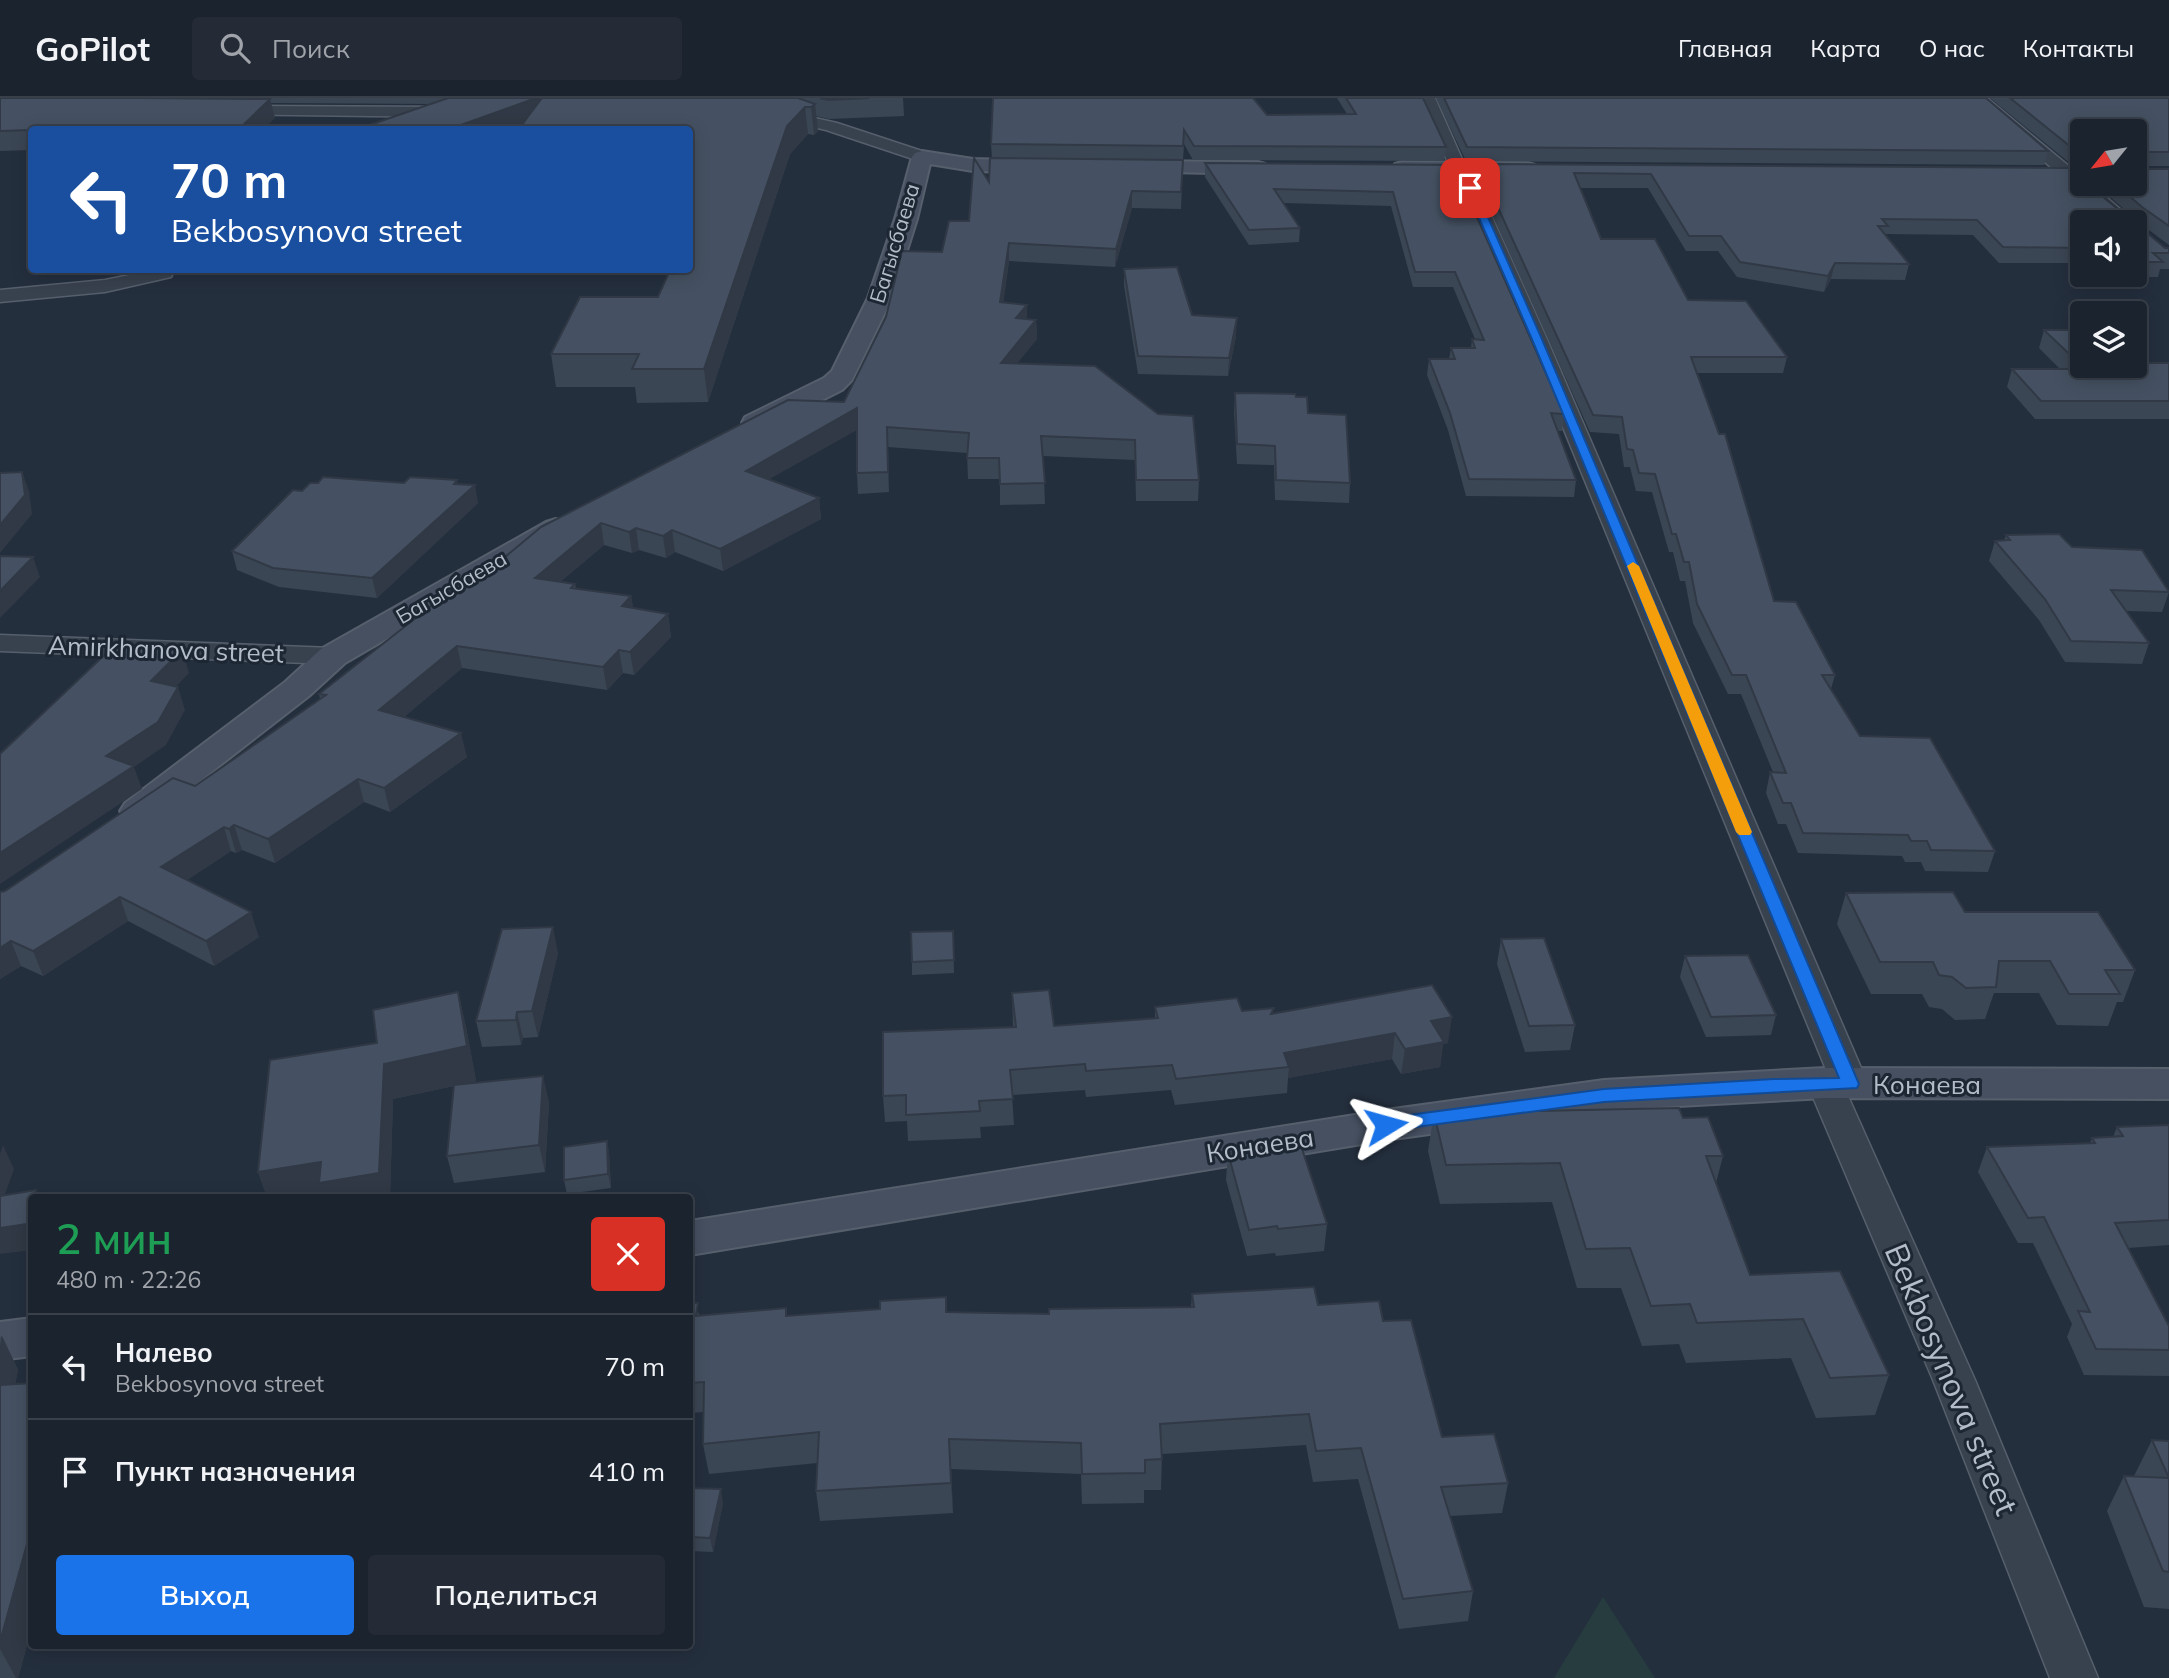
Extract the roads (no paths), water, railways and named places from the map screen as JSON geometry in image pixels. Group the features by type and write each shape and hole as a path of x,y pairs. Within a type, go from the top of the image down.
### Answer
{"street":[{"name":"Bekbosynova street","path":"1427,98 1536,337 1838,1083 2074,1678"},
{"path":"1978,98 2070,170"},
{"path":"766,108 834,127 922,157 985,166 1065,167"},
{"path":"215,111 462,112"},
{"name":"Багысбаева","path":"734,434 833,384 843,375 880,298 906,219 922,157"},
{"path":"1106,167 1282,168"},
{"path":"1377,168 1551,169"},
{"path":"2040,174 2070,174"},
{"path":"2098,196 2113,210"},
{"path":"0,296 105,286 164,273"},
{"name":"Багысбаева","path":"116,826 160,797 297,689 332,656 436,594 580,514"},
{"name":"Amirkhanova street","path":"0,643 332,656"},
{"name":"Конаева","path":"693,1238 1410,1121 1604,1096 1838,1083 2169,1084"},
{"path":"0,1341 28,1337"}]}
